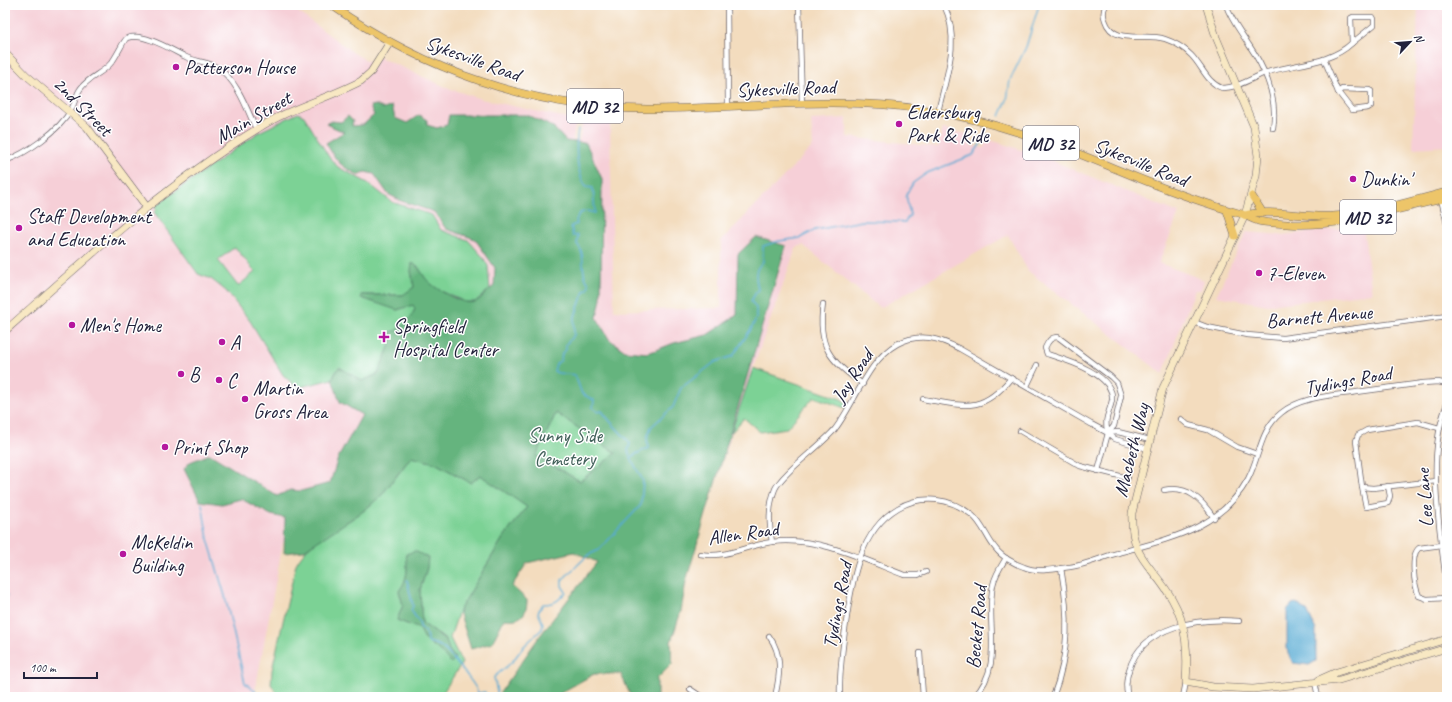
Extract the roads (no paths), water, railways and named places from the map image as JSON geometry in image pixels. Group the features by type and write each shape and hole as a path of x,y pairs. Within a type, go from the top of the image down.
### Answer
{"main road":[{"name":"Sykesville Road","path":"331,5 390,42 464,75 495,86 545,99 588,106 625,108 802,103 872,104 938,112 985,122 1033,136 1175,194 1245,215 1256,220 1270,222 1331,224 1444,198"},
{"name":"Sykesville Road","path":"1245,215 1256,212 1305,216 1346,215 1447,192"},
{"path":"1252,196 1263,213"},
{"path":"1228,211 1235,236"}],"street":[{"path":"727,5 728,106"},
{"path":"799,5 802,103"},
{"path":"938,112 952,46 952,23 944,5"},
{"path":"1106,5 1104,18 1109,29 1113,32 1126,37 1148,36 1165,39 1181,47 1191,55 1217,86 1227,88 1265,73 1324,59 1338,53 1352,43 1374,25 1374,19 1372,17 1351,18 1352,43"},
{"name":"Macbeth Way","path":"1183,697 1186,682 1187,641 1183,626 1173,599 1135,548 1131,525 1132,513 1163,388 1245,215 1252,196 1257,168 1256,145 1249,114 1216,37 1206,5"},
{"path":"1226,5 1234,23 1256,55 1265,73 1274,101 1275,116 1273,128"},
{"path":"5,161 23,153 42,140 71,111 81,88 94,75 110,65 118,54 124,40 127,38 140,37 161,45 187,58 218,68 236,89 256,129"},
{"name":"Main Street","path":"5,331 146,206 256,129 288,113 361,81 371,72 390,42"},
{"name":"2nd Street","path":"5,53 26,75 71,111 99,141 146,206"},
{"path":"1324,59 1338,92 1352,110 1368,108 1371,106 1371,91 1342,89 1338,92"},
{"path":"1444,198 1447,224"},
{"path":"823,304 821,331 830,356 844,371 863,384"},
{"name":"Barnett Avenue","path":"1194,322 1207,327 1246,335 1283,338 1447,316"},
{"name":"Jay Road","path":"772,542 769,511 775,487 788,473 827,438 851,406 878,359 886,351 898,344 920,337 941,339 1027,386 1090,424 1108,433 1114,439 1148,449"},
{"path":"1098,471 1108,433 1114,426 1121,396 1117,383 1058,337 1053,337 1045,348 1047,354 1083,366 1109,385 1112,392 1112,400 1105,423 1108,433"},
{"path":"1027,386 1037,366"},
{"path":"923,399 956,406 982,403 1000,392 1011,378"},
{"name":"Tydings Road","path":"840,697 839,677 849,601 860,558 870,537 879,525 892,512 911,502 935,499 954,504 972,515 980,523 997,551 1006,558 1030,569 1061,568 1082,565 1185,533 1214,518 1234,500 1241,489 1250,473 1260,443 1270,425 1282,412 1301,402 1423,383 1438,382 1447,384"},
{"name":"Lee Lane","path":"1447,404 1439,428 1435,450 1436,481 1447,590"},
{"path":"1181,419 1188,425 1208,430 1237,447 1257,454"},
{"path":"1388,486 1390,496 1388,503 1366,507 1356,441 1361,432 1418,422 1439,428"},
{"path":"1020,431 1080,466 1128,478"},
{"name":"Jay Road","path":"1108,433 1118,432 1150,440"},
{"path":"1362,487 1373,488 1436,481"},
{"path":"1164,490 1176,489 1196,496 1214,518"},
{"name":"Allen Road","path":"700,554 718,556 772,542 799,542 825,546 904,575 918,575 926,572"},
{"path":"1442,545 1420,548 1414,554 1413,560 1419,596 1427,599 1447,598"},
{"name":"Becket Road","path":"974,697 985,683 991,668 993,586 1000,566 1006,558"},
{"path":"1053,697 1063,663 1067,633 1067,609 1061,568"},
{"path":"1128,697 1126,686 1128,674 1135,654 1141,647 1160,633 1183,626 1215,620 1239,621"},
{"path":"769,636 774,643 780,660 775,697"},
{"path":"1315,682 1338,672 1447,639"},
{"path":"1186,682 1214,687 1252,689 1286,687 1339,680 1447,648"},
{"path":"920,653 923,697"},
{"path":"1315,682 1318,697"},
{"path":"690,689 702,697"}],"water":[{"path":"1296,603 1307,611 1316,630 1316,661 1309,665 1293,663 1288,654 1287,610 1292,604"}],"waterway":[{"path":"1000,116 1007,100 1010,80 1026,47 1039,5"},
{"path":"578,129 578,167 586,187 593,188 595,213 587,211 580,213 576,220 577,224 571,226 573,236 578,235 577,244 582,253 584,274 589,284 588,289 584,291 574,319 574,335 566,344 566,350 562,353 561,360 556,364 554,371 558,373 575,375 582,394 594,400 593,408 598,412 602,411 608,420 630,443 628,451 631,458"},
{"path":"498,697 494,677 512,662 524,646 542,629 543,624 538,612 543,604 553,603 561,598 566,592 562,586 562,580 588,555 599,550 641,505 643,481 631,458 648,448 647,438 651,427 673,407 681,388 715,362 733,356 751,329 756,319 756,308 751,301 758,289 756,271 763,262 763,246 779,241 800,238 815,230 862,221 905,222 910,215 906,195 913,183 927,173 973,155 987,134"},
{"path":"202,504 208,539 225,596 245,683 263,697"},
{"path":"407,580 413,606 411,610 419,622 420,627 425,631 428,642 440,646 449,654 467,676 478,693"},
{"path":"475,697 478,693 485,692 485,697"}],"place":[{"name":"Patterson House","path":"176,67"},
{"name":"Eldersburg Park & Ride","path":"899,124"},
{"name":"Dunkin'","path":"1353,179"},
{"name":"Staff Development and Education","path":"19,228"},
{"name":"7-Eleven","path":"1259,273"},
{"name":"Men's Home","path":"72,325"},
{"name":"Springfield Hospital Center","path":"384,337"},
{"name":"A","path":"222,342"},
{"name":"B","path":"181,374"},
{"name":"C","path":"219,380"},
{"name":"Martin Gross Area","path":"245,399"},
{"name":"Print Shop","path":"165,447"},
{"name":"McKeldin Building","path":"123,554"}],"park label":[{"name":"Sunny Side Cemetery","path":"565,446"}]}
